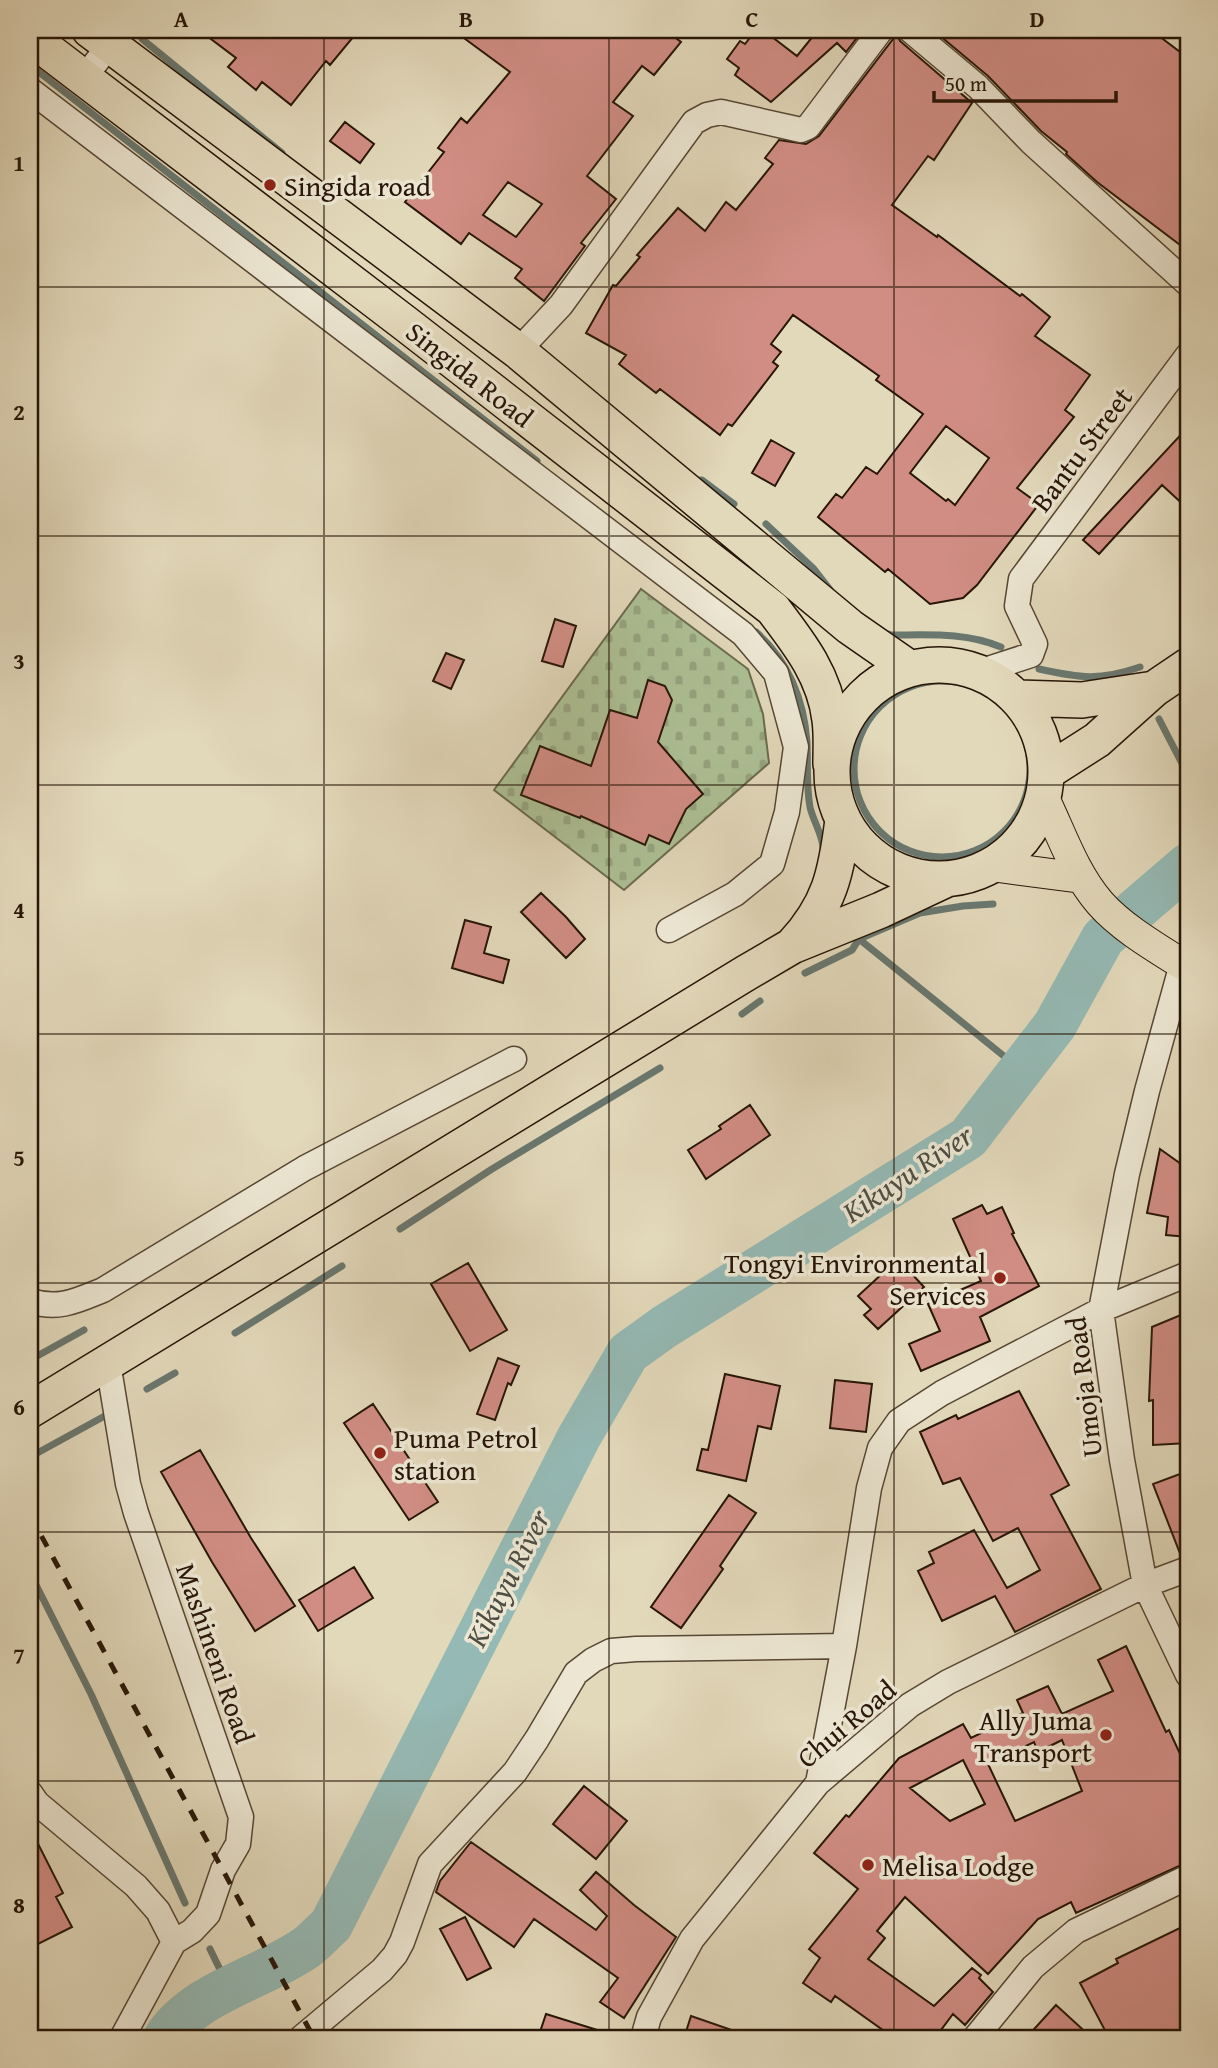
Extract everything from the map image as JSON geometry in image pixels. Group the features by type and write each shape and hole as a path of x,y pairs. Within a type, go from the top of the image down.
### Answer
{"highway":[{"name":"Singida Road","path":"107,35 518,351 850,627 909,668"},
{"name":"Singida Road","path":"30,37 772,609 800,644 819,677 830,719 831,764"},
{"path":"30,1410 792,946 947,879 970,875 991,866 1015,849 1033,826 1046,785 1044,745 1034,720 1018,698 1000,683 979,672 931,664 909,668 884,679 863,695 846,716 835,741 831,764 833,793 843,820 860,846 886,865 915,876 947,879"},
{"path":"1046,785 1154,689 1188,666"},
{"path":"1018,698 1082,700 1154,689"},
{"path":"792,946 810,927 827,895 837,866 843,820"}],"main road":[{"path":"1046,785 1082,878 1102,905 1150,944 1186,964"},
{"path":"991,866 1082,878"}],"street":[{"path":"518,351 561,305 641,199 694,122 706,115 721,112 801,130 808,127 881,30"},
{"path":"910,30 978,87 1031,142 1188,284"},
{"path":"84,78 107,35"},
{"path":"30,90 743,635 776,673 796,747 787,812 772,864 735,894 669,930"},
{"name":"Bantu Street","path":"979,672 1031,655 1035,644 1017,606 1021,579 1188,355"},
{"name":"Umoja Road","path":"1186,964 1139,1127 1101,1310 1122,1460 1145,1585 1188,1675"},
{"path":"30,1301 68,1305 103,1290 305,1168 514,1059"},
{"path":"818,1783 844,1646 869,1488 880,1448 899,1421 942,1393 1101,1310 1188,1274"},
{"name":"Mashineni Road","path":"108,1363 128,1484 136,1513 241,1816 239,1844 223,1870 208,1914 192,1931 174,1942"},
{"name":"Chui Road","path":"643,2038 649,2017 692,1939 818,1783 910,1705 948,1682 1145,1585 1188,1569"},
{"path":"301,2038 382,1970 395,1955 430,1864 515,1772 576,1673 593,1660 611,1651 636,1648 844,1646"},
{"path":"30,1794 37,1803 135,1886 158,1911 174,1942 122,2038"},
{"path":"975,2038 1033,1966 1076,1931 1188,1877"}],"green space":[{"path":"641,589 748,669 763,714 769,763 624,890 494,790"}],"building":[{"path":"199,30 359,30 330,65 326,61 291,105 262,82 256,90 228,67 236,58"},
{"path":"453,30 665,30 681,42 654,75 642,66 613,102 633,116 587,176 616,199 581,243 585,246 544,301 515,278 522,269 469,233 461,244 405,202 444,152 438,148 461,118 467,123 510,72","holes":["508,182 542,204 516,237 483,215"]},
{"path":"756,30 763,30 797,56 818,30 863,30 846,52 837,43 771,102 735,75 739,68 727,59 740,41 745,44"},
{"path":"933,30 1151,30 1188,58 1188,251 1097,182 1041,131 988,76"},
{"path":"896,32 900,41 972,103 934,160 928,156 892,205 937,237 938,235 1020,296 1022,294 1050,317 1035,336 1090,375 1065,410 1074,417 1017,488 1039,504 977,585 963,598 930,604 888,569 885,572 818,517 836,494 842,498 866,467 877,474 923,414 876,380 879,376 793,315 771,344 781,352 773,362 778,366 732,426 728,424 720,435 660,389 656,393 619,364 626,355 586,333 613,285 616,286 640,257 637,255 678,208 705,231 726,202 736,210 773,164 765,158 779,140 806,144 819,136","holes":["946,426 989,458 955,505 910,473"]},
{"path":"345,122 374,144 360,163 330,141"},
{"path":"1188,427 1188,509 1162,485 1099,554 1083,540"},
{"path":"771,440 794,453 775,486 752,473"},
{"path":"555,619 576,626 563,667 542,661"},
{"path":"446,653 464,660 451,689 433,681"},
{"path":"648,680 665,686 672,700 658,742 703,794 686,809 669,844 649,835 645,845 581,816 580,818 521,795 540,746 591,766 610,710 637,718"},
{"path":"541,893 585,939 566,958 521,912"},
{"path":"465,920 491,927 484,953 509,960 503,983 452,968"},
{"path":"750,1105 770,1135 706,1179 688,1150 721,1129 719,1126"},
{"path":"1160,1149 1188,1169 1188,1237 1166,1235 1168,1217 1147,1213"},
{"path":"982,1205 987,1214 1002,1207 1014,1233 1012,1234 1039,1286 980,1317 990,1341 921,1371 909,1344 940,1331 928,1304 981,1281 953,1219"},
{"path":"898,1259 924,1287 878,1329 864,1315 871,1309 858,1296"},
{"path":"468,1263 507,1330 470,1351 431,1284"},
{"path":"1188,1312 1188,1443 1153,1445 1153,1400 1149,1401 1152,1327"},
{"path":"498,1358 519,1366 511,1385 508,1383 495,1420 477,1414"},
{"path":"725,1374 780,1386 771,1429 758,1426 746,1481 697,1470 702,1449 708,1450"},
{"path":"835,1380 872,1384 866,1432 830,1428"},
{"path":"1019,1391 1069,1485 1051,1495 1101,1589 1015,1632 995,1596 942,1621 918,1571 934,1563 929,1552 974,1530 1007,1588 1040,1570 1018,1528 993,1541 960,1478 943,1484 920,1432 956,1415 958,1419"},
{"path":"373,1404 438,1502 409,1520 344,1423"},
{"path":"200,1450 251,1538 295,1606 255,1631 161,1472"},
{"path":"1188,1471 1188,1554 1181,1556 1153,1484"},
{"path":"729,1495 756,1513 720,1566 723,1569 681,1628 651,1607"},
{"path":"354,1567 373,1598 318,1631 299,1600"},
{"path":"1126,1646 1166,1732 1169,1730 1188,1771 1188,1862 1076,1913 1071,1902 1038,1919 988,1974 905,1897 877,1931 885,1938 868,1959 934,2006 972,1968 981,1975 979,1978 993,1992 965,2025 953,2014 935,2038 894,2038 835,1996 831,2002 803,1983 820,1958 809,1949 858,1889 814,1853 846,1815 849,1817 899,1758 963,1724 971,1738 1023,1713 1017,1700 1048,1686 1062,1714 1113,1691 1098,1660","holes":["1062,1740 1082,1791 1015,1821 988,1764 1034,1742 1038,1752","963,1760 985,1804 950,1821 910,1788"]},
{"path":"584,1786 627,1821 596,1859 553,1824"},
{"path":"30,1828 63,1893 56,1897 72,1927 30,1948"},
{"path":"471,1842 596,1930 607,1916 580,1890 596,1872 676,1937 624,2018 600,2002 618,1978 534,1919 514,1947 436,1892 440,1881"},
{"path":"465,1917 491,1968 467,1980 440,1929"},
{"path":"1188,1924 1188,2038 1109,2038 1080,1983 1118,1963 1116,1959"},
{"path":"1056,2005 1092,2038 1026,2038"},
{"path":"546,2014 610,2034 609,2038 538,2038"},
{"path":"691,2016 746,2035 745,2038 684,2038"}],"waterway":[{"path":"142,39 282,153"},
{"path":"30,65 537,461"},
{"path":"692,481 702,480 734,504"},
{"path":"766,524 813,568 831,591"},
{"path":"756,632 777,655 798,696 807,742 810,807 823,848"},
{"path":"883,633 960,637 1001,647"},
{"path":"1039,669 1090,677 1140,667"},
{"path":"942,681 976,688 1004,707 1023,735 1030,769 1023,803 1004,831 976,850 942,857 908,850 880,831 861,803 854,769 861,735 880,707 908,688 942,681"},
{"path":"1159,719 1188,775"},
{"name":"Kikuyu River","path":"165,2038 194,2008 289,1958 310,1945 331,1925 579,1437 628,1353 664,1327 968,1138 1055,1025 1103,938 1188,865"},
{"path":"805,973 852,950 859,939 920,913 993,904"},
{"path":"859,939 1020,1069"},
{"path":"742,1014 760,1001"},
{"path":"400,1229 492,1169 660,1068"},
{"path":"235,1333 342,1266"},
{"path":"30,1360 84,1330"},
{"path":"147,1389 175,1373"},
{"path":"30,1457 112,1412"},
{"path":"30,1573 91,1694 185,1903"},
{"path":"210,1949 229,1988"}],"railway":[{"path":"30,1515 314,2038"}],"place":[{"name":"Singida road","path":"270,185"},
{"name":"Tongyi Environmental Services","path":"1000,1278"},
{"name":"Puma Petrol station","path":"380,1453"},
{"name":"Ally Juma Transport","path":"1106,1735"},
{"name":"Melisa Lodge","path":"868,1865"}]}
